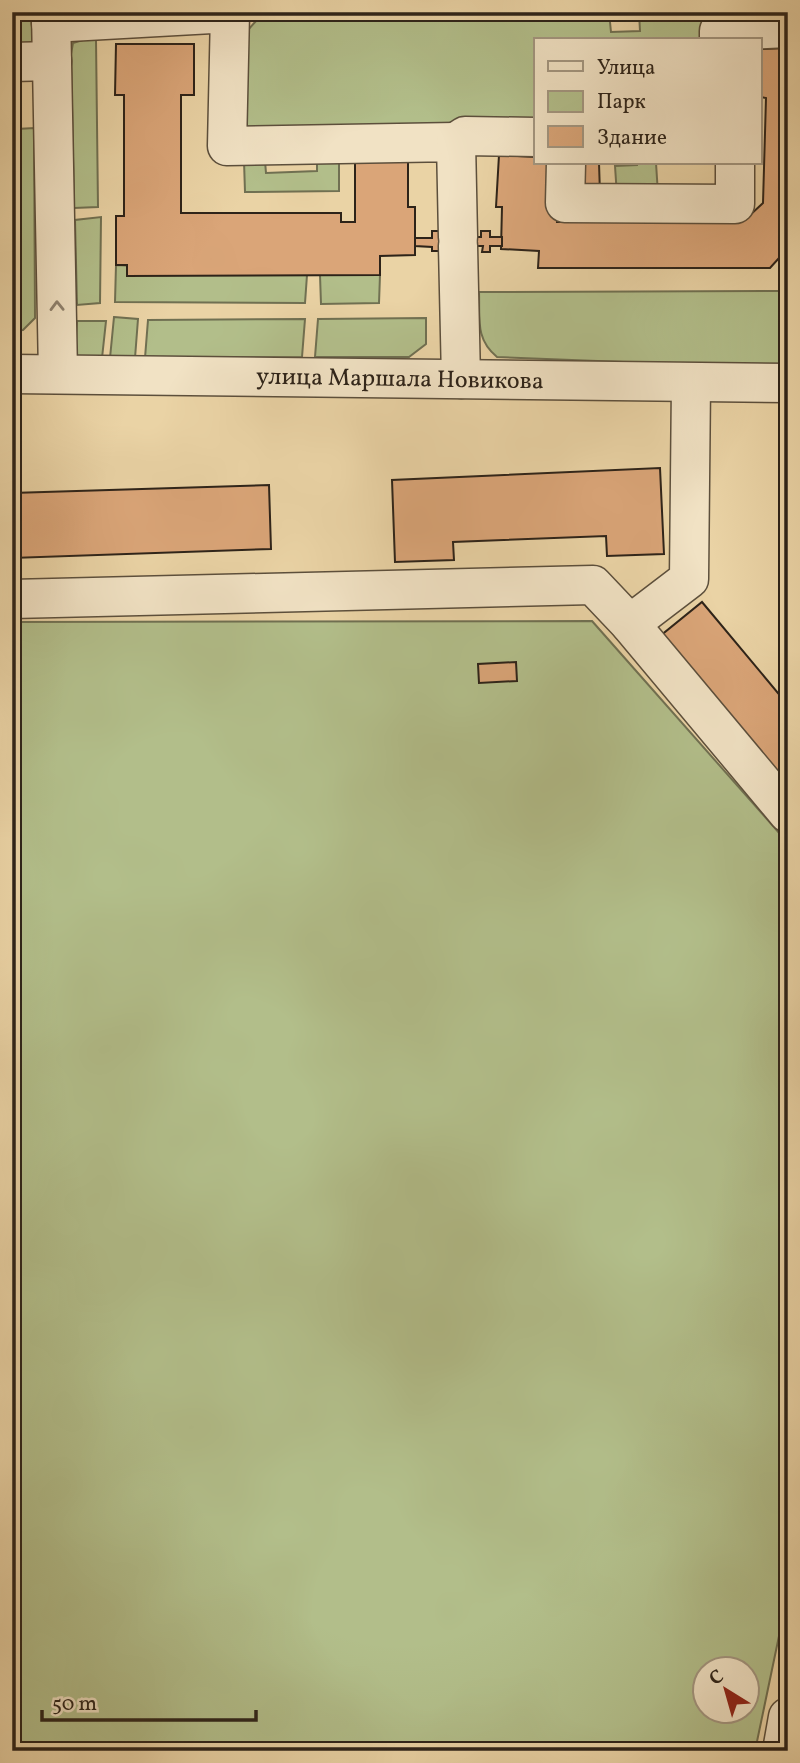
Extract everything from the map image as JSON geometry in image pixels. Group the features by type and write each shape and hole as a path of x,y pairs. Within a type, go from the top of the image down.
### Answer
{"street":[{"path":"58,374 51,17 247,12"},
{"path":"229,13 227,146 456,142 465,136 534,137"},
{"path":"719,38 719,31 788,28"},
{"path":"12,62 52,61"},
{"path":"456,142 461,379"},
{"path":"565,164 565,203 735,204 735,164"},
{"name":"улица Маршала Новикова","path":"12,374 788,383"},
{"path":"630,624 689,579 691,383"},
{"path":"12,599 593,585 630,624 788,813"},
{"path":"782,1751 788,1717"}],"green space":[{"path":"14,12 33,12 33,45 14,51"},
{"path":"609,12 611,32 640,31 639,12 788,12 709,38 534,38 534,131 248,130 241,118 247,31 256,21"},
{"path":"96,40 98,207 74,208 71,54 73,43"},
{"path":"34,128 35,318 23,330 12,331 12,288 16,288 17,129"},
{"path":"317,158 339,159 339,191 245,192 244,161 265,161 266,173 317,171"},
{"path":"656,164 658,194 617,196 615,166"},
{"path":"101,217 100,303 77,305 75,220"},
{"path":"116,265 307,275 305,303 115,302"},
{"path":"320,275 380,275 379,303 321,304"},
{"path":"788,291 788,362 774,368 497,357 485,343 479,320 479,292"},
{"path":"114,317 138,319 135,358 110,358"},
{"path":"426,318 426,344 409,357 315,357 318,319"},
{"path":"305,319 302,357 145,358 148,320"},
{"path":"77,321 106,321 102,358 75,358"},
{"path":"592,621 788,843 788,1593 762,1717 762,1654 692,1654 692,1724 761,1724 755,1751 12,1751 12,622"}],"building":[{"path":"116,44 194,44 194,95 181,95 181,213 341,213 341,222 355,222 355,157 408,157 408,207 415,207 415,255 380,256 380,275 127,276 127,265 116,265 116,216 124,216 124,95 115,95"},
{"path":"788,48 788,261 785,264 779,258 770,268 538,268 539,251 501,249 502,207 496,207 499,155 534,157 534,164 558,164 557,222 574,222 574,216 749,216 763,203 766,98 762,97 762,49"},
{"path":"572,164 599,164 600,194 574,195"},
{"path":"432,231 442,231 442,237 481,237 481,231 490,231 490,237 502,237 502,246 490,246 490,252 482,252 483,246 440,246 441,251 432,251 432,247 415,246 415,238 432,238"},
{"path":"660,468 664,554 607,556 606,536 453,542 454,560 395,562 392,480"},
{"path":"269,485 271,549 12,558 12,493"},
{"path":"702,602 788,705 788,800 654,641"},
{"path":"516,662 517,681 479,683 478,664"}]}
